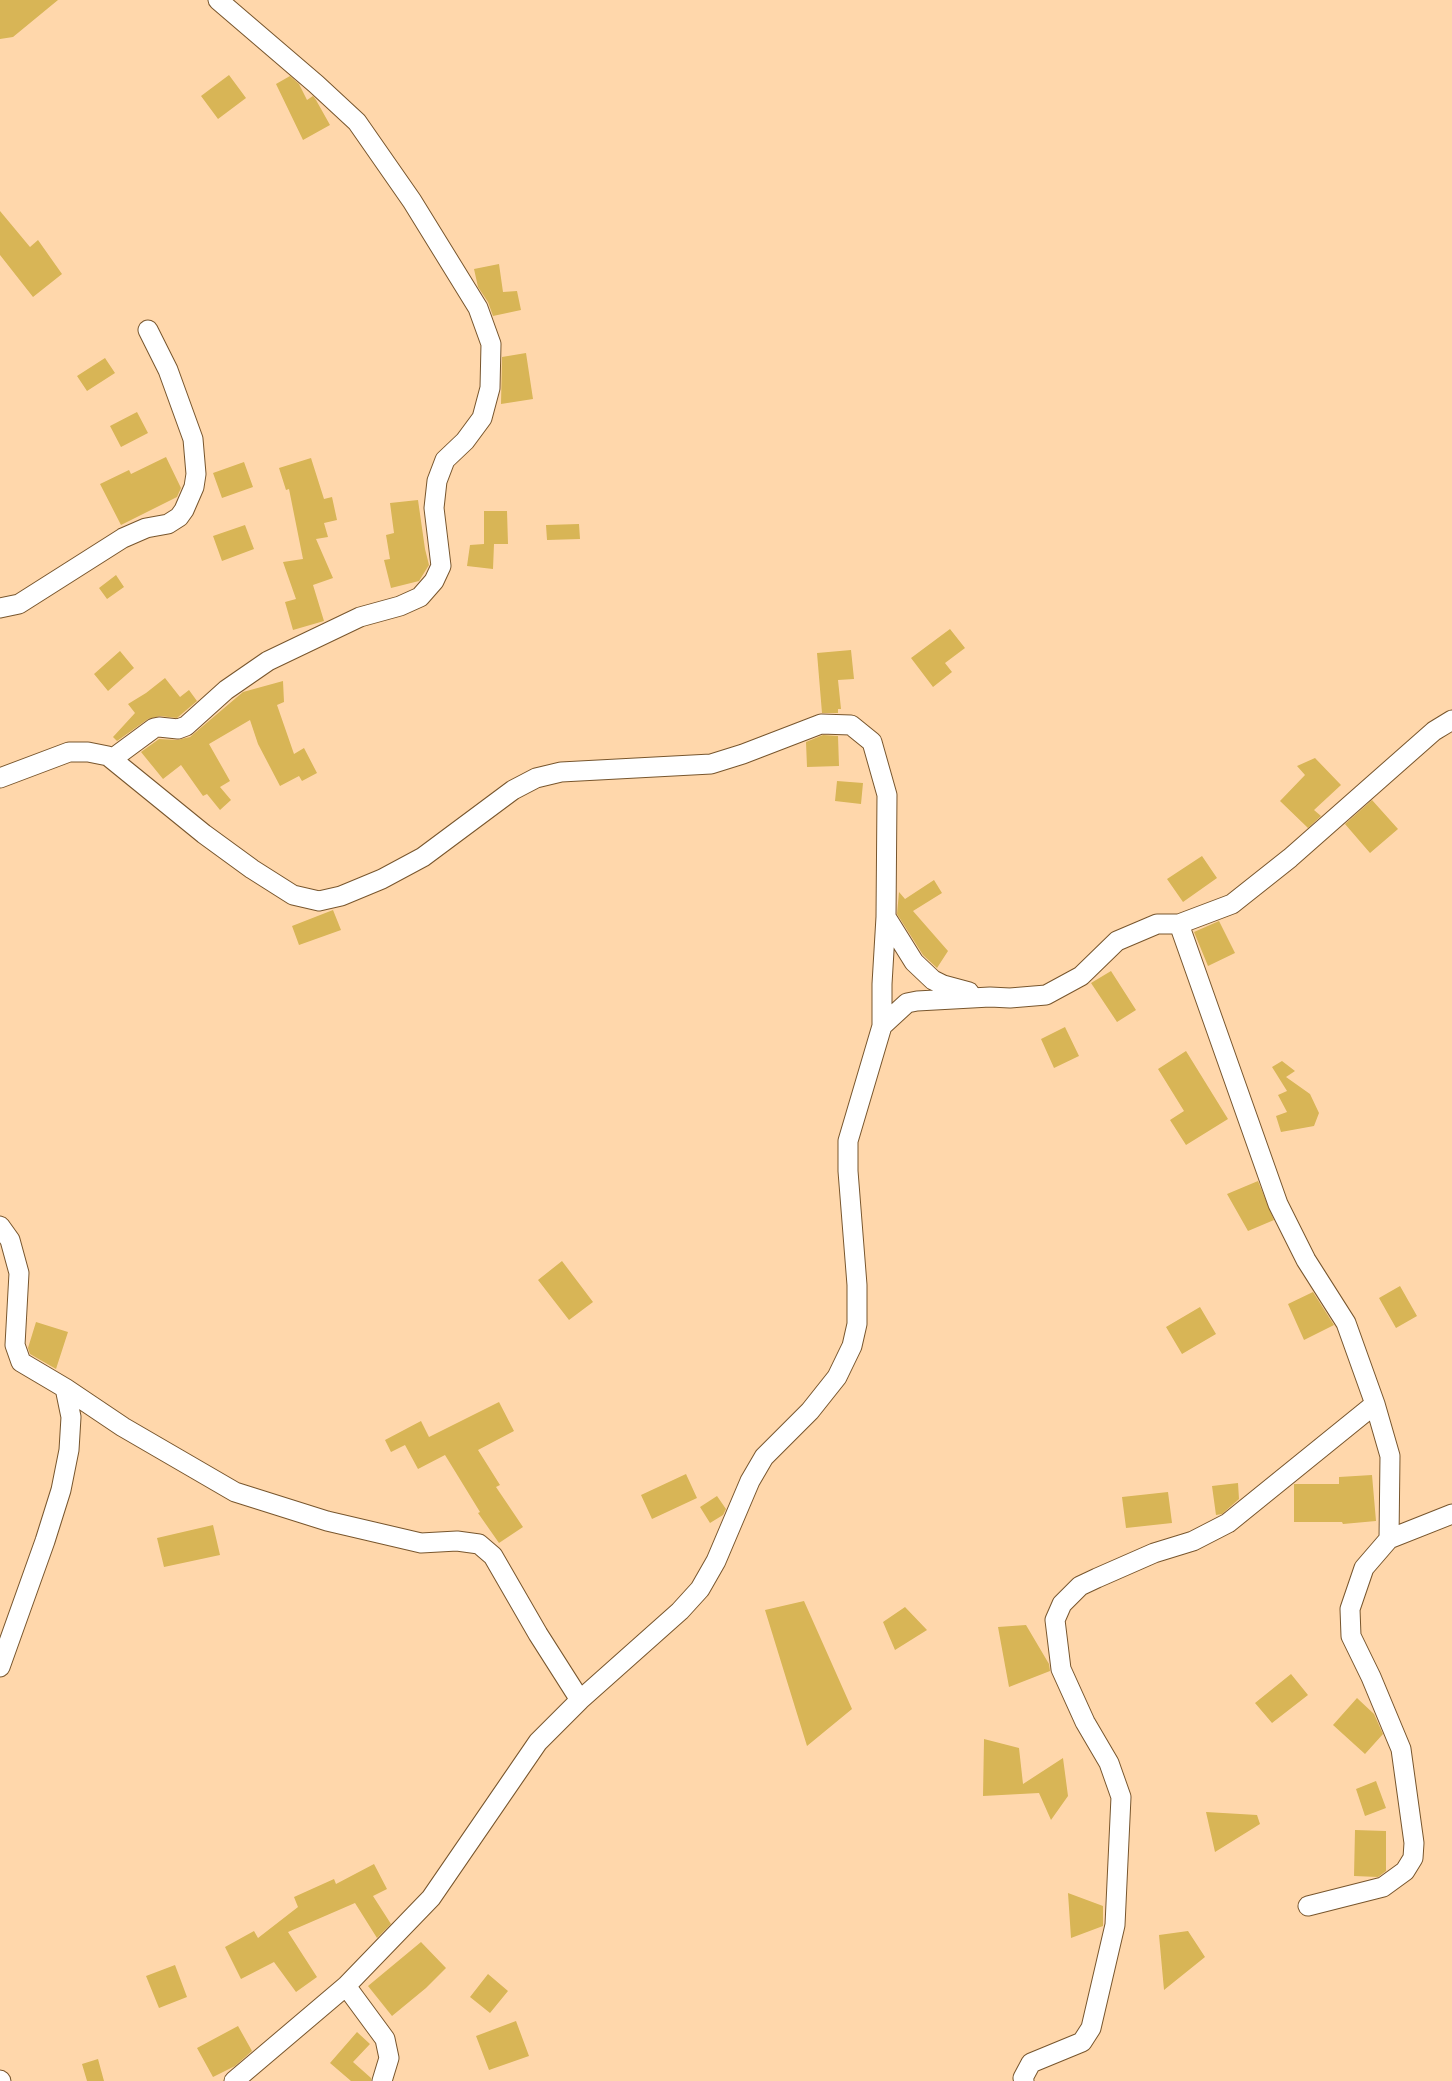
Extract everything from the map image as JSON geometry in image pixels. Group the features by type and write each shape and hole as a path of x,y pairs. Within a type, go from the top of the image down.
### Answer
{"street":[{"path":"112,759 154,728 178,729 186,726 226,690 268,661 360,618 400,606 420,597 434,581 441,566 434,508 436,481 446,460 482,418 490,388 490,344 478,308 412,201 357,122 316,84 218,0"},
{"path":"0,608 19,604 123,538 146,528 168,524 179,517 184,510 194,488 196,474 193,439 168,370 148,330"},
{"path":"882,1026 907,1003 927,1000 1046,995 1081,976 1118,941 1157,924 1180,924 1232,904 1290,858 1434,731 1452,720"},
{"path":"0,778 69,752 88,752 108,756 204,834 252,869 293,895 319,901 341,896 382,879 423,857 513,790 536,778 561,772 711,764 744,754 821,724 851,725 872,742 887,794 886,917 882,984 882,1026 848,1141 848,1171 857,1285 857,1324 852,1346 837,1377 810,1411 764,1457 746,1489 716,1561 700,1588 680,1611 580,1700 538,1742 430,1898 346,1986 234,2081"},
{"path":"886,917 914,962 933,980 943,985 990,997"},
{"path":"1180,924 1278,1204 1306,1260 1346,1323 1375,1404 1390,1456 1389,1539"},
{"path":"0,1226 10,1240 20,1274 15,1345 21,1362 65,1388 123,1427 235,1492 327,1521 420,1543 457,1541 479,1544 493,1556 538,1634 580,1700"},
{"path":"0,1667 61,1490 69,1450 71,1417 65,1388"},
{"path":"1024,2081 1023,2078 1031,2063 1082,2042 1091,2028 1115,1925 1121,1797 1109,1763 1085,1722 1061,1669 1055,1620 1062,1604 1080,1586 1154,1554 1192,1541 1228,1523 1375,1404"},
{"path":"1308,1906 1383,1887 1405,1871 1413,1858 1414,1843 1401,1749 1371,1677 1351,1636 1350,1609 1364,1568 1389,1539 1452,1514"},
{"path":"346,1986 385,2039 388,2058 382,2081"}],"building":[{"path":"0,0 58,0 13,37 0,39"},
{"path":"229,75 246,98 218,119 201,96"},
{"path":"290,76 299,84 307,100 313,96 330,125 303,140 276,84"},
{"path":"0,211 30,247 38,240 62,274 33,297 0,255"},
{"path":"499,264 503,292 517,291 521,310 493,316 488,302 478,287 474,269"},
{"path":"526,353 533,399 501,404 502,357"},
{"path":"105,358 115,373 87,391 77,376"},
{"path":"137,412 148,433 121,447 110,426"},
{"path":"166,457 181,488 177,497 121,525 100,484 129,470 131,474"},
{"path":"311,458 324,499 332,497 337,520 324,523 328,537 316,539 333,578 313,585 324,621 293,630 285,602 296,599 283,562 303,559 289,489 286,490 279,468"},
{"path":"244,462 253,487 222,498 213,473"},
{"path":"418,500 429,565 419,581 391,588 384,560 390,559 386,535 394,533 390,503"},
{"path":"484,511 507,511 508,544 494,544 493,569 467,566 470,545 484,544"},
{"path":"579,524 580,539 547,540 546,525"},
{"path":"245,525 254,549 222,561 213,536"},
{"path":"116,575 124,587 107,599 99,588"},
{"path":"950,629 965,648 945,663 952,672 933,687 911,658"},
{"path":"851,650 854,679 838,680 841,709 838,709 838,713 822,713 817,653"},
{"path":"120,651 134,668 108,691 94,674"},
{"path":"165,678 180,697 189,690 197,701 177,718 160,716 148,719 117,741 113,737 135,713 128,704"},
{"path":"283,681 284,702 277,705 294,754 304,748 317,773 302,781 299,776 280,786 258,744 250,720 209,744 230,781 220,787 231,800 220,810 207,794 203,796 181,765 163,779 141,752 159,739 177,740 190,737 243,692"},
{"path":"823,735 838,736 839,766 807,767 806,742"},
{"path":"1315,758 1341,785 1314,810 1321,816 1308,828 1280,801 1305,775 1297,766"},
{"path":"837,781 863,783 861,804 835,801"},
{"path":"1372,800 1398,829 1370,853 1345,824"},
{"path":"1202,856 1217,878 1183,902 1167,879"},
{"path":"934,880 942,893 913,911 948,951 937,968 923,955 897,914 899,892 905,899"},
{"path":"333,910 341,930 299,945 292,926"},
{"path":"1219,921 1235,953 1208,966 1194,932"},
{"path":"1111,971 1136,1010 1117,1022 1091,983"},
{"path":"1065,1027 1079,1056 1054,1068 1041,1039"},
{"path":"1186,1051 1228,1119 1186,1145 1170,1120 1184,1111 1158,1069"},
{"path":"1282,1061 1295,1071 1286,1077 1310,1094 1319,1113 1314,1126 1281,1132 1276,1116 1287,1112 1278,1095 1287,1091 1272,1067"},
{"path":"1258,1181 1274,1220 1248,1231 1227,1194"},
{"path":"562,1261 593,1302 569,1320 538,1280"},
{"path":"1400,1286 1417,1316 1396,1328 1379,1298"},
{"path":"1313,1292 1334,1325 1304,1340 1288,1304"},
{"path":"1200,1307 1216,1334 1182,1354 1166,1327"},
{"path":"36,1322 68,1332 56,1369 30,1354 28,1348"},
{"path":"499,1402 514,1431 478,1450 500,1485 496,1487 523,1527 499,1543 478,1513 480,1512 445,1455 418,1469 405,1445 391,1452 385,1440 421,1421 429,1437"},
{"path":"686,1474 697,1498 652,1519 641,1495"},
{"path":"1372,1475 1376,1521 1343,1524 1342,1522 1294,1522 1294,1484 1339,1484 1339,1477"},
{"path":"1238,1483 1239,1499 1222,1514 1216,1515 1212,1486"},
{"path":"1168,1492 1172,1523 1126,1528 1122,1497"},
{"path":"717,1496 726,1509 723,1515 710,1523 700,1507"},
{"path":"213,1525 220,1555 164,1567 157,1538"},
{"path":"804,1601 852,1709 807,1746 765,1610"},
{"path":"905,1607 927,1630 895,1650 883,1622"},
{"path":"1026,1625 1049,1664 1050,1671 1009,1687 998,1627"},
{"path":"1291,1674 1308,1695 1272,1723 1255,1703"},
{"path":"1357,1698 1374,1714 1383,1734 1365,1754 1333,1725"},
{"path":"984,1739 1019,1748 1023,1784 1063,1758 1068,1796 1051,1820 1039,1793 983,1796"},
{"path":"1376,1781 1386,1808 1365,1816 1356,1789"},
{"path":"1206,1812 1257,1815 1260,1824 1215,1852"},
{"path":"1355,1830 1386,1831 1386,1871 1378,1877 1354,1876"},
{"path":"374,1864 387,1889 373,1896 391,1924 377,1938 355,1903 288,1932 317,1977 296,1992 274,1962 241,1979 225,1947 254,1931 258,1938 298,1907 294,1897 334,1879 336,1884"},
{"path":"1068,1893 1103,1906 1103,1926 1071,1938"},
{"path":"1188,1931 1205,1957 1164,1990 1159,1935"},
{"path":"421,1942 446,1968 426,1988 392,2016 368,1986"},
{"path":"175,1965 187,1997 159,2008 146,1976"},
{"path":"488,1974 508,1991 490,2013 470,1997"},
{"path":"516,2021 529,2056 489,2070 476,2036"},
{"path":"238,2026 252,2051 235,2066 213,2077 197,2048"},
{"path":"357,2032 370,2044 353,2062 371,2078 371,2081 351,2081 330,2063"},
{"path":"98,2059 104,2081 87,2081 82,2064"}]}
